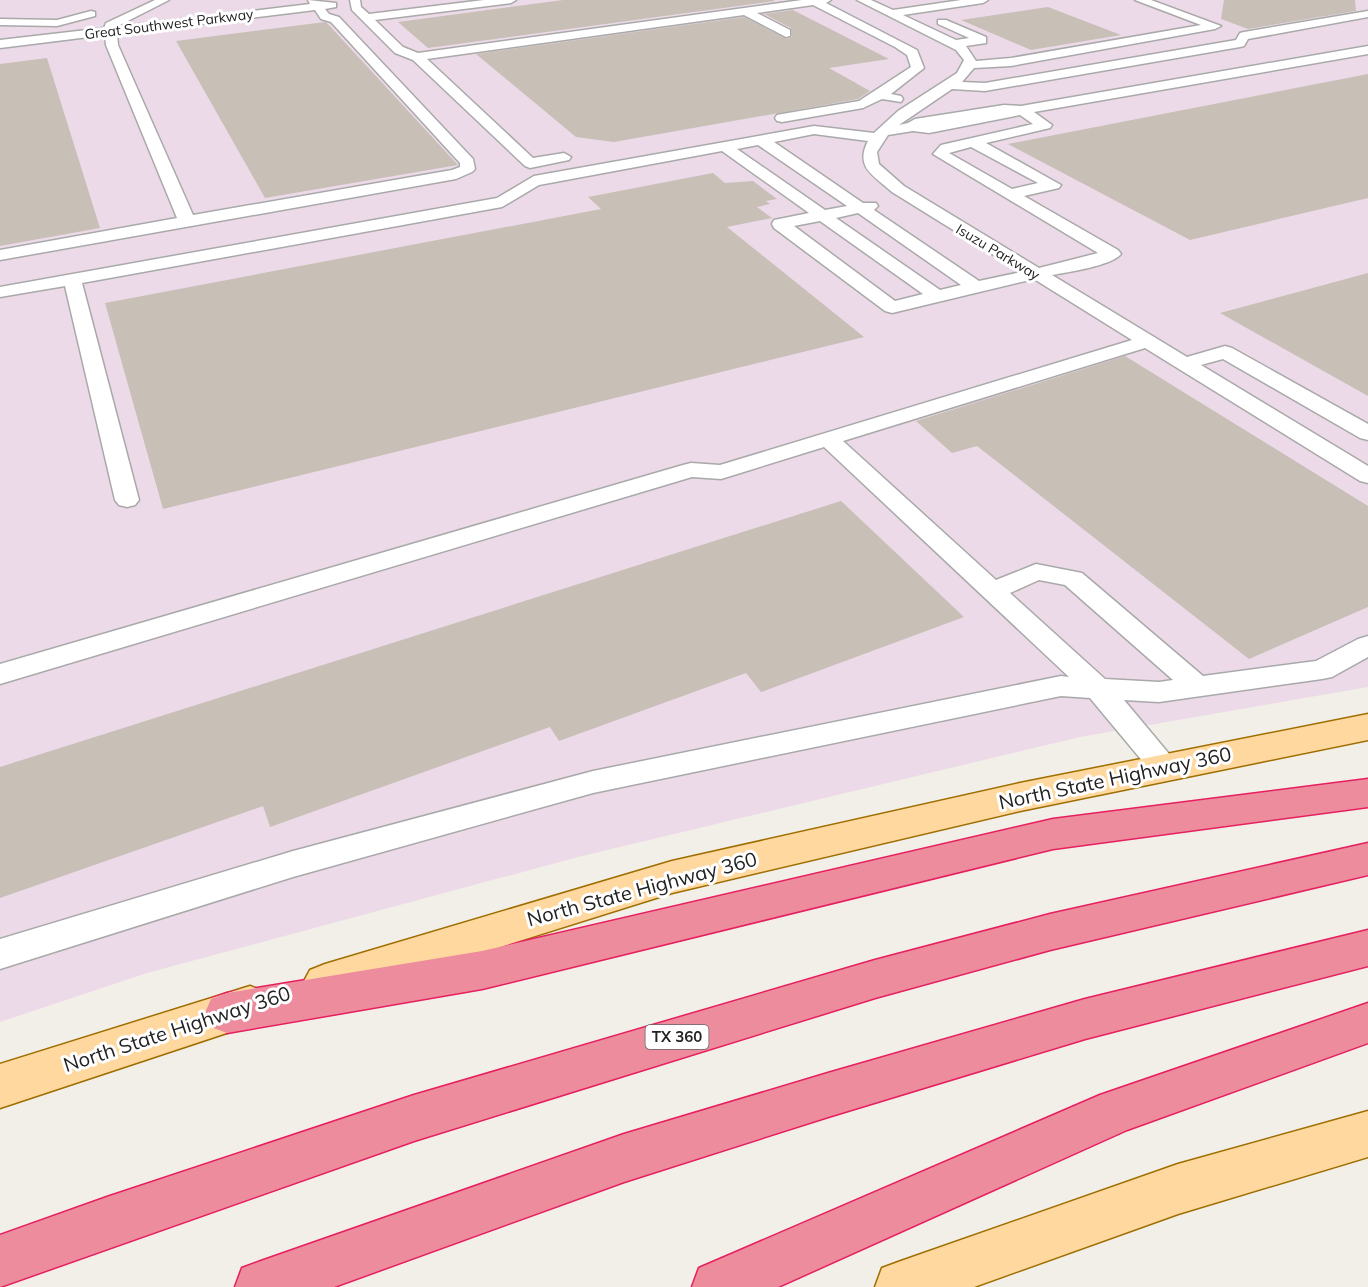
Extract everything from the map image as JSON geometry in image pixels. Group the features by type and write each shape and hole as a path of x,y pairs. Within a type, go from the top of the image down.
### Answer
{"highway":[{"path":"227,1013 482,970 1053,834 1368,794"},
{"name":"TX 360","path":"0,1261 107,1222 414,1118 795,1002 1050,932 1368,859"},
{"path":"261,1287 624,1158 828,1095 1085,1019 1368,948"},
{"path":"718,1287 1117,1110 1368,1023"}],"main road":[{"name":"North State Highway 360","path":"0,1086 227,1013 672,877 1020,797 1368,727"},
{"path":"901,1287 1178,1189 1368,1134"}],"street":[{"path":"164,0 112,38 187,221"},
{"name":"Great Southwest Parkway","path":"0,44 112,38 318,5 360,6 506,0"},
{"path":"862,0 955,44 970,60 962,76 951,86 920,104 879,134"},
{"path":"891,14 983,0"},
{"path":"951,86 985,87 1240,43 1228,31 1140,0"},
{"path":"417,57 820,1 913,53 918,68 863,104 771,120"},
{"path":"0,255 456,174 467,169 468,162 335,19 318,5 214,32"},
{"path":"360,6 399,50 417,57 530,163"},
{"path":"916,10 982,40 955,44"},
{"path":"745,11 786,33"},
{"path":"0,22 36,25 66,23 91,14"},
{"path":"969,65 1011,62 1228,31 1368,14"},
{"name":"Great Southwest Parkway","path":"0,38 112,38"},
{"path":"0,292 502,202 534,181 814,130 879,134 913,127 929,129 1011,114 1021,110 1368,50"},
{"path":"880,95 920,104"},
{"path":"909,197 780,224 892,306 1112,254 940,154 946,148 1045,125 1021,110"},
{"name":"Isuzu Parkway","path":"879,134 869,149 872,164 909,197 1368,476"},
{"path":"761,140 976,287"},
{"path":"973,142 1053,185 1010,194"},
{"path":"725,147 937,296"},
{"path":"534,181 521,167 530,163 576,154"},
{"path":"722,164 743,159"},
{"path":"643,161 661,174"},
{"path":"72,279 128,500"},
{"path":"0,674 691,470 721,472 1146,342"},
{"path":"1183,364 1225,352 1368,433"},
{"path":"830,438 833,444 1099,689 1165,767"},
{"path":"992,591 1036,573 1073,579 1198,687"},
{"path":"0,954 293,864 593,782 1060,686 1159,692 1322,670 1368,645"}],"shaded area":[{"path":"0,0 1368,0 1368,687 1080,737 582,856 147,973 0,1022"}],"building":[{"path":"563,0 775,1 428,48 398,22"},
{"path":"1224,0 1355,0 1356,11 1248,29 1221,19"},
{"path":"1048,7 1121,35 1031,50 961,20"},
{"path":"793,10 889,59 829,68 870,91 858,99 614,142 576,137 476,54 744,17 787,39 792,37 791,28 764,14"},
{"path":"325,22 458,165 265,198 176,41"},
{"path":"47,58 100,228 0,246 0,64"},
{"path":"1368,74 1368,198 1190,240 1008,144"},
{"path":"713,173 725,183 753,181 777,199 766,201 770,204 757,207 772,218 727,227 864,337 163,509 105,303 601,209 588,197"},
{"path":"1368,273 1368,396 1220,313"},
{"path":"1125,356 1368,506 1368,607 1249,659 977,446 952,453 916,421"},
{"path":"841,501 964,617 761,692 746,673 559,741 550,727 270,827 263,806 0,898 0,767"}]}
